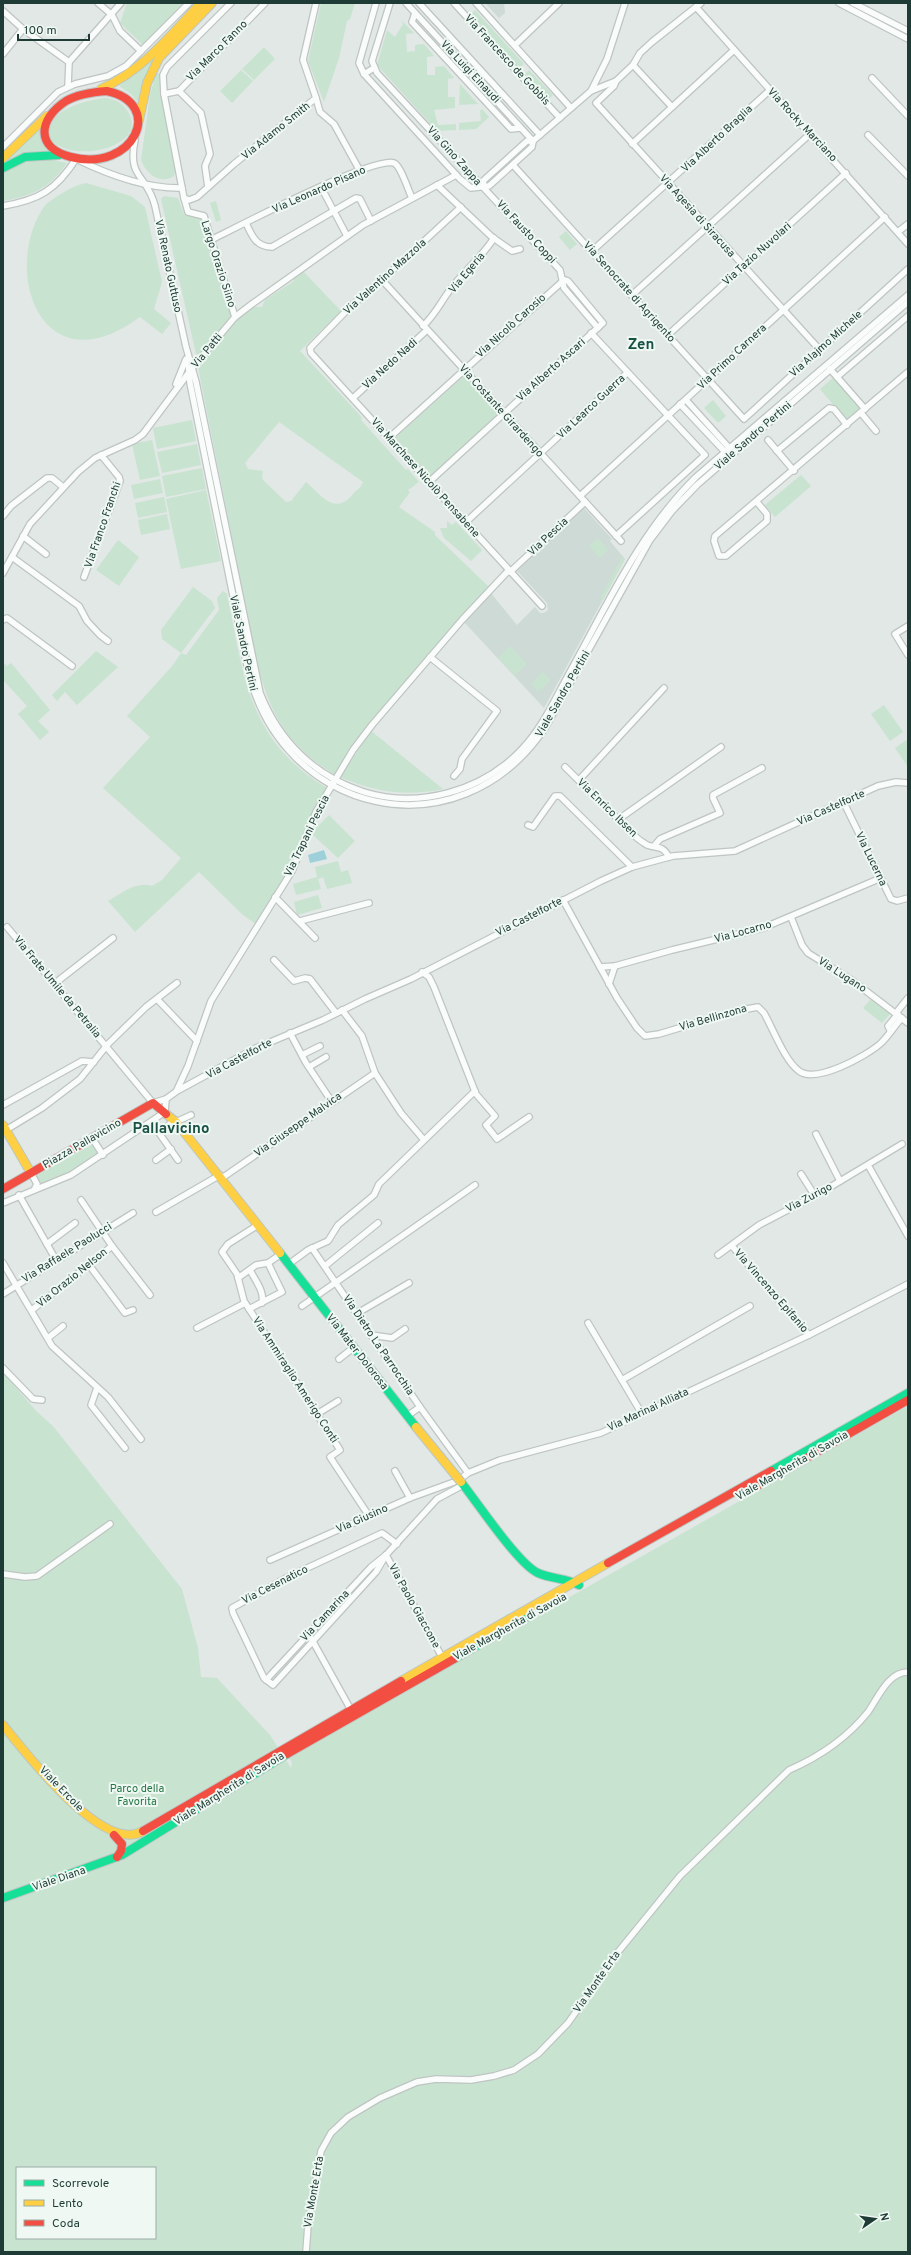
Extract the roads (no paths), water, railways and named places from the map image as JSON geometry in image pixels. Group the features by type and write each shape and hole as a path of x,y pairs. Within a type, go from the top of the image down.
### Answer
{"street":[{"path":"98,3 112,14 120,31 141,52"},
{"path":"68,86 70,62 121,3"},
{"path":"3,147 54,96 68,86 116,73 141,52 188,3"},
{"path":"3,158 38,123 71,99 112,84 134,71 201,3"},
{"path":"3,206 41,196 63,176 76,159 102,157 119,152 128,147 136,135 147,83 155,65 166,50 212,3"},
{"path":"184,198 164,94 163,75 168,67 231,3"},
{"name":"Via Marco Fanno","path":"208,187 205,166 210,154 201,113 179,91 265,3"},
{"name":"Via Adamo Smith","path":"184,198 189,200 197,197 316,98 303,60 316,3"},
{"path":"376,3 359,63 364,74 374,68 372,61 390,3"},
{"name":"Via Luigi Einaudi","path":"406,3 533,141"},
{"name":"Via Luigi Einaudi","path":"419,3 540,135"},
{"name":"Via Francesco de Gobbis","path":"454,3 560,118"},
{"name":"Via Francesco de Gobbis","path":"476,3 572,108"},
{"path":"515,46 559,3"},
{"path":"591,91 607,58 626,3"},
{"path":"533,141 527,141 483,181 484,187 489,186 513,165 532,147 533,141 591,91 616,81 633,65 640,54 648,46 701,3"},
{"path":"839,3 908,39"},
{"path":"853,3 908,31"},
{"name":"Via Rocky Marciano","path":"696,7 899,232 908,244"},
{"path":"3,11 23,29 70,62"},
{"path":"3,54 23,29"},
{"path":"632,144 734,50"},
{"path":"633,65 672,107"},
{"name":"Via Gino Zappa","path":"374,68 376,73 484,187"},
{"name":"Via Gino Zappa","path":"364,74 456,175 470,188 484,187"},
{"path":"872,78 908,116"},
{"name":"Via Agesia di Siracusa","path":"616,81 614,86 596,103 743,267 820,350"},
{"name":"Via Alberto Braglia","path":"592,251 668,184 770,90"},
{"path":"87,94 107,91 120,94 134,108 138,123"},
{"path":"164,94 179,91"},
{"path":"316,98 320,112 334,124 360,171"},
{"path":"59,107 46,120 43,130 48,145 60,155"},
{"path":"632,295 810,134"},
{"name":"Via Renato Guttuso","path":"136,135 132,154 133,165 146,186 155,206 187,348 193,382"},
{"path":"868,135 908,176"},
{"path":"3,168 25,156 60,155 76,159 95,168 146,186 160,188 182,188"},
{"name":"Via Leonardo Pisano","path":"211,240 321,187 360,171 390,163 396,164 412,198"},
{"name":"Via Senocrate di Agrigento","path":"513,165 744,418"},
{"name":"Via Tazio Nuvolari","path":"668,335 846,173"},
{"name":"Via Patti","path":"3,573 30,524 63,487 86,464 100,455 140,437 191,370 235,317 302,267 347,236 412,198 456,175"},
{"path":"436,185 494,238 512,251 520,249"},
{"path":"321,187 347,236"},
{"name":"Via Fausto Coppi","path":"484,187 560,270 564,280"},
{"path":"155,206 155,194 160,188"},
{"name":"Largo Orazio Siino","path":"184,198 188,212 204,216 235,317"},
{"path":"246,223 255,241 266,247 272,247 333,210 358,198 371,221"},
{"name":"Via Valentino Mazzola","path":"310,348 351,306 382,280 460,207"},
{"name":"Via Primo Carnera","path":"580,496 885,217"},
{"path":"899,232 908,224"},
{"name":"Via Egeria","path":"425,328 437,312 452,286 483,255 494,238"},
{"name":"Via Alajmo Michele","path":"744,418 908,269"},
{"name":"Via Costante Girardengo","path":"382,280 621,541"},
{"path":"564,280 564,288 598,328"},
{"name":"Via Alberto Ascari","path":"429,482 603,323 568,280 564,280"},
{"name":"Via Nicolò Carosio","path":"389,438 463,369 564,280"},
{"name":"Viale Sandro Pertini","path":"732,450 908,295"},
{"name":"Viale Sandro Pertini","path":"193,382 254,693 266,721 283,746 309,771 351,794 386,802 432,802 475,790 512,766 532,746 545,728 642,553 661,525 727,454 908,302"},
{"path":"837,377 908,316"},
{"name":"Via Nedo Nadi","path":"353,398 425,328"},
{"path":"591,334 705,455 616,536"},
{"path":"156,415 182,374 186,362 187,348"},
{"name":"Via Marchese Nicolò Pensabene","path":"310,348 311,353 542,606"},
{"path":"830,369 863,411 876,431"},
{"path":"756,501 767,514 767,521 726,556 719,556 714,537 756,501 794,471 908,372"},
{"name":"Via Learco Guerra","path":"466,522 627,373"},
{"path":"686,400 732,450"},
{"path":"680,404 727,454"},
{"path":"777,451 828,408 834,409 847,425"},
{"path":"768,440 794,471"},
{"name":"Via Franco Franchi","path":"84,577 120,481 119,477 100,455"},
{"path":"3,516 11,506 46,478 52,478 63,487"},
{"name":"Via Pescia","path":"510,571 585,502"},
{"path":"23,536 46,554"},
{"path":"12,557 79,606 87,621 108,641"},
{"name":"Via Trapani Pescia","path":"177,1091 197,1042 211,1001 271,907 275,897 295,866 316,812 353,750 372,725 430,657 510,571"},
{"path":"3,620 7,618 72,666"},
{"path":"908,626 895,634 908,654"},
{"path":"430,657 496,711 462,759 460,769 454,776"},
{"path":"579,780 664,688"},
{"path":"619,819 721,747"},
{"name":"Via Enrico Ibsen","path":"565,767 636,837 647,845 654,846 665,851 669,857"},
{"path":"654,846 660,839 720,813 713,795 762,768"},
{"name":"Via Castelforte","path":"166,1099 177,1091 256,1048 339,1012 422,972 563,900 632,868 669,857 735,851 844,803 878,786 896,782 908,783"},
{"path":"528,825 532,827 536,824 542,811 555,796 560,796 632,868"},
{"name":"Via Lucerna","path":"844,803 891,899 897,901 908,898"},
{"name":"Via Locarno","path":"600,967 615,966 672,950 763,928 881,878"},
{"path":"275,897 315,938"},
{"name":"Via Bellinzona","path":"563,900 636,1028 648,1036 736,1010 751,1007 762,1009 792,1064 804,1075 815,1076 845,1064 881,1043 890,1030 888,1026 899,1015"},
{"path":"300,921 368,903"},
{"name":"Via Lugano","path":"791,917 802,945 808,953 853,980 908,1023"},
{"name":"Via Frate Umile da Petralia","path":"7,927 153,1103"},
{"path":"54,984 113,938"},
{"path":"274,960 294,981 305,978 310,979 362,1036 375,1073 401,1113 424,1140"},
{"path":"610,984 615,966"},
{"path":"422,972 429,977 434,987 476,1094 495,1116 486,1125 497,1139 529,1117"},
{"path":"35,1188 37,1184 5,1128 42,1108 80,1079 106,1047 157,999 177,983"},
{"path":"899,1015 908,998"},
{"path":"157,999 197,1042"},
{"path":"290,1033 309,1067 332,1102"},
{"path":"302,1055 320,1046"},
{"path":"309,1067 326,1057"},
{"path":"3,1105 82,1060 94,1062"},
{"name":"Via Giuseppe Malvica","path":"156,1212 221,1176 375,1073"},
{"path":"288,1264 312,1248 328,1241 338,1225 374,1195 379,1184 476,1091"},
{"path":"165,1112 166,1099"},
{"name":"Piazza Pallavicino","path":"3,1189 153,1103 166,1099"},
{"path":"153,1103 165,1112"},
{"path":"3,1202 35,1188 71,1175 103,1155 165,1112"},
{"name":"Via Mater Dolorosa","path":"165,1112 176,1121 221,1176 353,1348 460,1481 523,1563 538,1573 558,1578 579,1586"},
{"path":"178,1160 159,1133 176,1121 191,1114"},
{"path":"816,1134 840,1181"},
{"path":"92,1138 103,1155"},
{"name":"Via Zurigo","path":"718,1255 759,1225 815,1196 902,1144"},
{"path":"156,1160 171,1149"},
{"path":"868,1165 908,1236"},
{"path":"801,1174 815,1196"},
{"path":"19,1180 26,1192"},
{"path":"302,1306 337,1284 475,1185"},
{"path":"19,1195 56,1260"},
{"path":"81,1200 112,1246 150,1295"},
{"name":"Via Raffaele Paolucci","path":"3,1294 16,1284 132,1213"},
{"path":"47,1244 75,1223"},
{"path":"325,1266 378,1223"},
{"name":"Via Ammiraglio Amerigo Conti","path":"258,1225 228,1244 222,1252 238,1278 244,1302 340,1450 330,1457 369,1516"},
{"name":"Via Orazio Nelson","path":"32,1310 112,1246"},
{"name":"Via Vincenzo Epifanio","path":"732,1246 810,1335"},
{"name":"Via Dietro La Parrocchia","path":"312,1248 420,1407"},
{"path":"238,1278 261,1263 268,1263 281,1254"},
{"path":"3,1263 52,1346 108,1397 140,1439"},
{"path":"249,1309 282,1292 268,1263"},
{"path":"88,1265 125,1313 133,1310"},
{"path":"250,1270 261,1291 263,1298 262,1303"},
{"path":"356,1314 410,1283"},
{"name":"Via Marinai Alliata","path":"468,1473 500,1460 601,1433 810,1335 908,1284"},
{"path":"197,1328 244,1302"},
{"path":"622,1380 750,1306"},
{"path":"588,1323 642,1414"},
{"path":"48,1338 63,1326"},
{"path":"371,1335 392,1338 405,1330"},
{"path":"339,1359 353,1348"},
{"path":"3,1368 33,1399 42,1400"},
{"path":"97,1388 90,1405 125,1448"},
{"name":"Viale Margherita di Savoia","path":"130,1837 145,1832 276,1752 442,1657 579,1586 908,1394"},
{"name":"Viale Margherita di Savoia","path":"115,1858 284,1755 908,1400"},
{"path":"317,1414 338,1401"},
{"path":"407,1416 420,1407 468,1473"},
{"path":"395,1471 410,1498"},
{"name":"Via Giusino","path":"270,1560 410,1498 460,1481 468,1473"},
{"name":"Via Camarina","path":"266,1680 371,1567 397,1544 437,1499 460,1481"},
{"path":"3,1574 25,1577 37,1576 110,1524"},
{"name":"Via Cesenatico","path":"273,1685 266,1680 232,1613 232,1608 288,1577 382,1533 397,1544"},
{"name":"Via Camarina","path":"273,1685 376,1572 386,1555"},
{"name":"Via Paolo Giaccone","path":"386,1555 442,1657"},
{"path":"308,1635 314,1640 351,1710"},
{"name":"Via Monte Erta","path":"306,2252 308,2225 321,2151 331,2133 348,2117 380,2098 417,2082 436,2079 471,2080 494,2076 514,2070 538,2054 568,2023 618,1952 680,1876 789,1770 807,1762 850,1732 894,1676 908,1672"},
{"name":"Viale Ercole","path":"3,1725 72,1804 112,1832 130,1837"},
{"path":"112,1832 122,1844 120,1854 115,1858"},
{"name":"Viale Diana","path":"3,1898 115,1858"}],"water":[{"path":"324,850 327,859 310,863 308,855"}],"district":[{"name":"Zen","path":"641,345"},
{"name":"Pallavicino","path":"171,1129"}],"park label":[{"name":"Parco della Favorita","path":"137,1795"}]}
